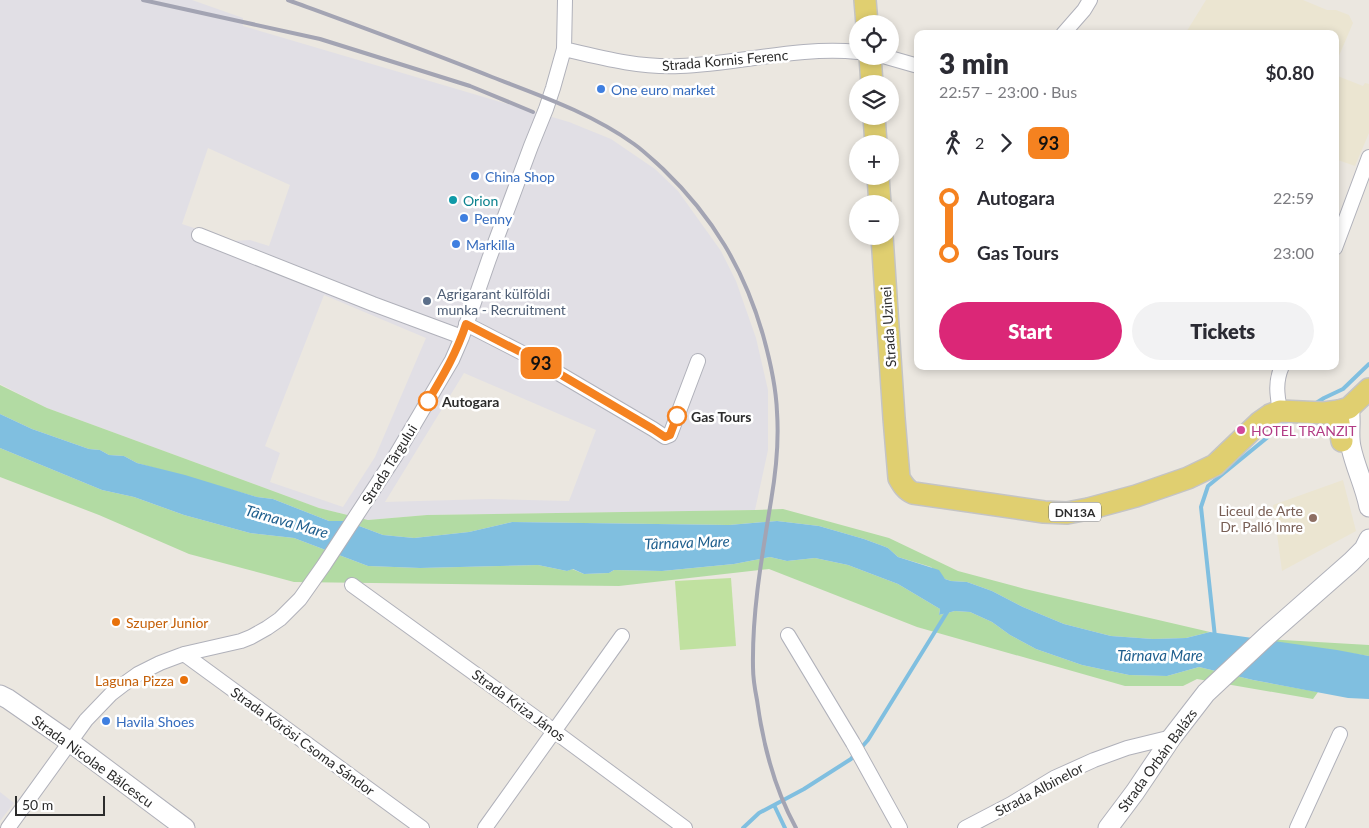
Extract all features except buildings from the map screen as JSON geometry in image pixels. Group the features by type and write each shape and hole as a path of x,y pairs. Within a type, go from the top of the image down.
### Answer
{"main road":[{"path":"865,0 866,15"},
{"name":"Strada Uzinei","path":"883,245 899,478 908,491 1044,512 1067,513 1088,509 1136,496 1188,478 1215,465 1260,422 1270,415 1297,412"},
{"path":"1343,409 1369,389"},
{"path":"1342,440 1343,409"},
{"path":"1343,409 1350,414 1349,437 1354,461 1369,507"},
{"name":"DN13A","path":"1297,412 1343,409"},
{"path":"1297,412 1327,425 1342,440 1354,461"},
{"name":"Strada Orbán Balázs","path":"1108,828 1206,692 1364,549 1369,539"},
{"name":"Strada Nicolae Bălcescu","path":"0,695 70,742 185,828"}],"street":[{"name":"Strada Târgului","path":"8,828 97,707 124,684 160,663 184,654 241,641 267,628 280,619 300,599 324,565 396,455 452,360 546,109 564,49 565,0"},
{"path":"1066,30 1090,0"},
{"name":"Strada Kornis Ferenc","path":"564,49 633,64 657,67 682,66 800,52 849,52"},
{"path":"899,61 914,65"},
{"path":"1339,230 1369,156"},
{"path":"199,235 373,304 464,330 536,360 665,437 670,435 698,361"},
{"path":"1280,370 1277,388 1297,412"},
{"name":"Strada Kriza János","path":"352,585 554,730 684,828"},
{"path":"788,635 853,743 900,828"},
{"path":"485,828 622,636"},
{"name":"Strada Kőrösi Csoma Sándor","path":"184,654 422,828"},
{"path":"1297,828 1340,734"},
{"name":"Strada Albinelor","path":"965,828 1011,804 1054,778 1094,760 1127,748 1172,737"}],"shaded area":[{"path":"0,0 192,0 243,18 243,26 569,122 611,139 655,169 678,191 721,251 736,281 756,338 768,390 768,450 755,510 427,515 368,520 319,508 47,408 0,384","holes":["208,148 290,185 269,246 250,240 233,241 182,224","324,295 426,338 375,457 343,507 270,482 280,453 265,446","464,373 596,430 569,501 489,499 385,502"]},
{"path":"1206,0 1303,0 1327,10 1336,10 1349,15 1353,23 1339,56 1339,30 1187,30"},
{"path":"1339,77 1363,86 1365,83 1369,84 1369,133 1355,166 1339,160"},
{"name":"Liceul de Arte Dr. Palló Imre","path":"1343,480 1356,531 1282,571 1273,505"},
{"path":"0,792 14,803 0,821"}],"green space":[{"path":"0,385 47,408 319,508 368,520 427,515 783,509 889,538 958,571 1025,589 1210,632 1186,638 1153,639 1111,636 1064,624 1023,607 992,591 967,582 945,579 931,567 898,557 888,548 864,539 819,526 777,521 729,525 512,522 469,532 414,538 383,535 346,521 329,521 273,499 257,497 137,463 124,456 109,455 100,450 89,449 32,429 0,414"},
{"path":"0,448 102,490 134,497 184,515 250,533 294,538 368,566 420,568 538,565 567,571 572,569 584,574 609,573 614,570 662,571 734,564 770,557 787,561 815,558 848,565 898,584 940,609 939,615 955,611 970,612 992,622 1010,635 1036,649 1082,665 1129,675 1167,676 1199,667 1253,680 1318,692 1313,699 1197,679 1183,686 1125,686 917,627 769,569 619,586 294,582 189,554 99,515 0,477"},
{"path":"731,578 736,646 680,650 675,581"},
{"path":"1249,638 1369,645 1369,656"}],"water":[{"name":"Târnava Mare","path":"0,414 32,429 89,449 100,450 109,455 124,456 137,463 185,475 257,497 273,499 329,521 346,521 383,535 414,538 469,532 512,522 729,525 777,521 819,526 888,548 898,557 939,570 945,579 967,582 992,591 1023,607 1064,624 1111,636 1153,639 1186,638 1210,632 1369,656 1369,699 1348,698 1253,680 1199,667 1167,676 1129,675 1082,665 1036,649 1010,635 992,622 970,612 955,611 939,615 940,609 898,584 848,565 815,558 787,561 770,557 734,564 662,571 614,570 609,573 584,574 573,569 567,571 538,565 420,568 368,566 294,538 250,533 184,515 134,497 102,490 0,448"}],"waterway":[{"path":"1313,405 1343,389 1369,364"},
{"path":"1215,637 1201,507 1208,486 1290,419"},
{"path":"860,749 868,740 949,609"},
{"path":"743,828 759,813 804,789 851,759 855,754"},
{"path":"774,805 785,828"}],"railway":[{"path":"143,0 320,39 470,86 533,112"},
{"path":"288,0 529,91 601,123 634,144 663,169 697,206 725,245 755,311 768,354 775,392 778,423 777,457 756,604 753,671 770,766 781,797 796,828"}],"bus line":[{"name":"93","path":"428,401 452,360 466,324 536,360 665,437 670,435 677,416"}],"place":[{"name":"One euro market","path":"601,89"},
{"name":"China Shop","path":"475,176"},
{"name":"Orion","path":"453,200"},
{"name":"Penny","path":"464,218"},
{"name":"Markilla","path":"456,244"},
{"name":"Agrigarant külföldi munka - Recruitment","path":"427,301"},
{"name":"Autogara","path":"428,401"},
{"name":"Gas Tours","path":"677,416"},
{"name":"HOTEL TRANZIT","path":"1241,430"},
{"name":"Liceul de Arte Dr. Palló Imre","path":"1313,518"},
{"name":"Szuper Junior","path":"116,622"},
{"name":"Laguna Pizza","path":"184,680"},
{"name":"Havila Shoes","path":"106,721"}]}
